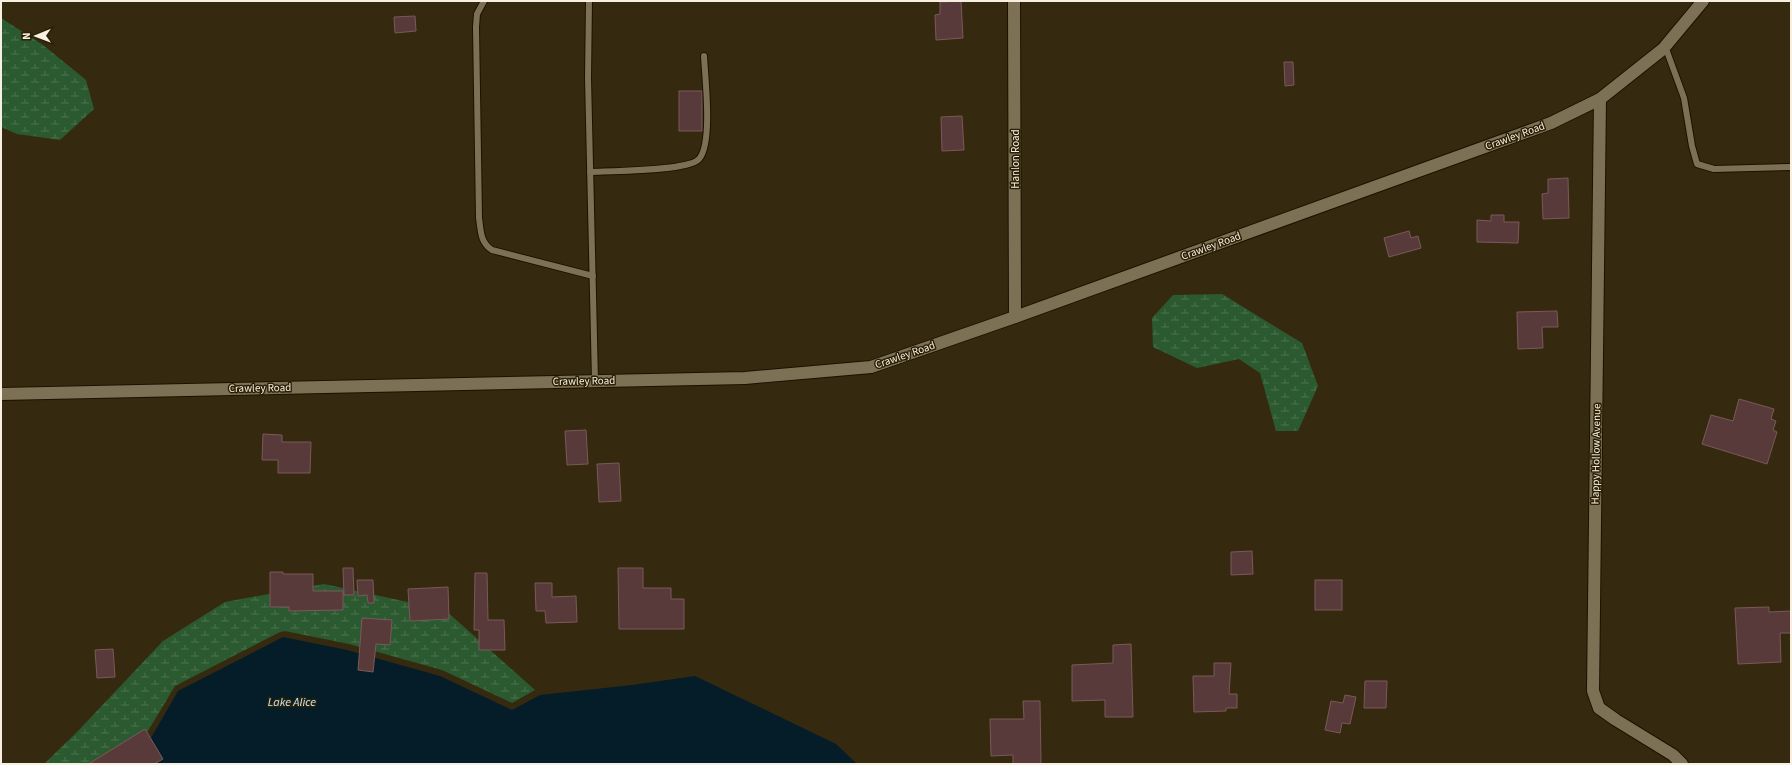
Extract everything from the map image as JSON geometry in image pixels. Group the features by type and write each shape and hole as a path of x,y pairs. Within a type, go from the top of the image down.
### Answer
{"street":[{"name":"Hanlon Road","path":"1014,1 1015,317"},
{"name":"Crawley Road","path":"1,394 745,378 871,367 1015,317 1551,123 1600,98 1665,46 1703,1"},
{"name":"Happy Hollow Avenue","path":"1600,98 1593,691 1599,708 1673,755 1682,764"}],"lane":[{"path":"484,1 477,14 476,27 479,218 482,238 485,246 492,250 593,276"},
{"path":"589,1 590,172 595,381"},
{"path":"1665,46 1684,98 1692,146 1697,164 1714,169 1791,167"},
{"path":"590,172 674,168 691,164 699,160 704,151 706,135 704,56"}],"green space":[{"path":"1,18 43,45 86,80 94,109 60,140 17,134 1,127"},
{"path":"1222,294 1302,343 1318,386 1298,431 1276,431 1260,373 1239,359 1197,368 1153,347 1152,318 1173,295"},
{"path":"324,584 445,610 535,690 512,703 442,670 349,644 285,631 280,632 175,686 128,764 44,764 78,731 163,641 225,602"}],"water":[{"name":"Lake Alice","path":"283,637 347,650 440,676 512,710 540,695 632,685 695,676 836,744 857,764 136,764 178,691"}],"building":[{"path":"961,1 963,38 936,40 935,15 940,14 940,2"},
{"path":"415,16 416,31 395,33 394,17"},
{"path":"1284,62 1293,62 1294,85 1285,86"},
{"path":"679,91 702,91 702,131 679,131"},
{"path":"962,116 964,150 942,151 941,117"},
{"path":"1568,178 1569,218 1543,219 1542,194 1548,193 1548,179"},
{"path":"1491,215 1504,215 1504,222 1519,222 1518,243 1477,242 1477,220 1491,221"},
{"path":"1409,231 1411,238 1418,236 1421,248 1389,257 1384,238"},
{"path":"1557,311 1558,327 1542,327 1543,348 1518,349 1517,312"},
{"path":"1739,399 1774,409 1771,419 1776,421 1773,430 1777,432 1767,464 1702,444 1711,415 1733,421"},
{"path":"586,430 588,464 567,465 565,431"},
{"path":"263,434 282,435 282,442 311,442 310,473 278,473 278,460 262,460"},
{"path":"619,463 621,501 599,502 597,464"},
{"path":"1252,551 1253,574 1231,575 1231,552"},
{"path":"343,568 353,568 354,595 344,595"},
{"path":"618,568 643,568 643,588 671,588 671,599 684,599 684,629 619,629"},
{"path":"270,572 283,572 283,574 313,574 313,591 343,591 343,610 289,611 289,607 270,607"},
{"path":"475,573 487,573 488,620 504,620 505,650 479,650 479,630 474,630"},
{"path":"357,580 373,580 374,603 368,603 367,595 358,596"},
{"path":"1315,580 1342,580 1342,610 1315,610"},
{"path":"535,583 552,583 552,597 576,596 577,622 546,623 545,611 536,611"},
{"path":"448,587 449,619 410,621 408,589"},
{"path":"1769,607 1769,612 1791,611 1791,633 1780,633 1781,662 1738,664 1735,608"},
{"path":"362,618 392,620 390,645 376,644 373,672 358,670"},
{"path":"1131,644 1133,717 1105,717 1105,700 1072,701 1072,665 1113,663 1113,645"},
{"path":"113,649 115,677 97,678 95,650"},
{"path":"1214,663 1231,663 1229,694 1237,694 1237,708 1226,708 1226,711 1194,712 1193,676 1214,676"},
{"path":"1365,681 1387,681 1386,708 1364,708"},
{"path":"1345,695 1356,697 1350,724 1342,723 1340,733 1325,730 1331,701 1343,703"},
{"path":"1023,701 1040,701 1041,764 1013,764 1013,755 991,756 990,719 1024,719"},
{"path":"145,729 163,759 154,764 90,763"}]}
